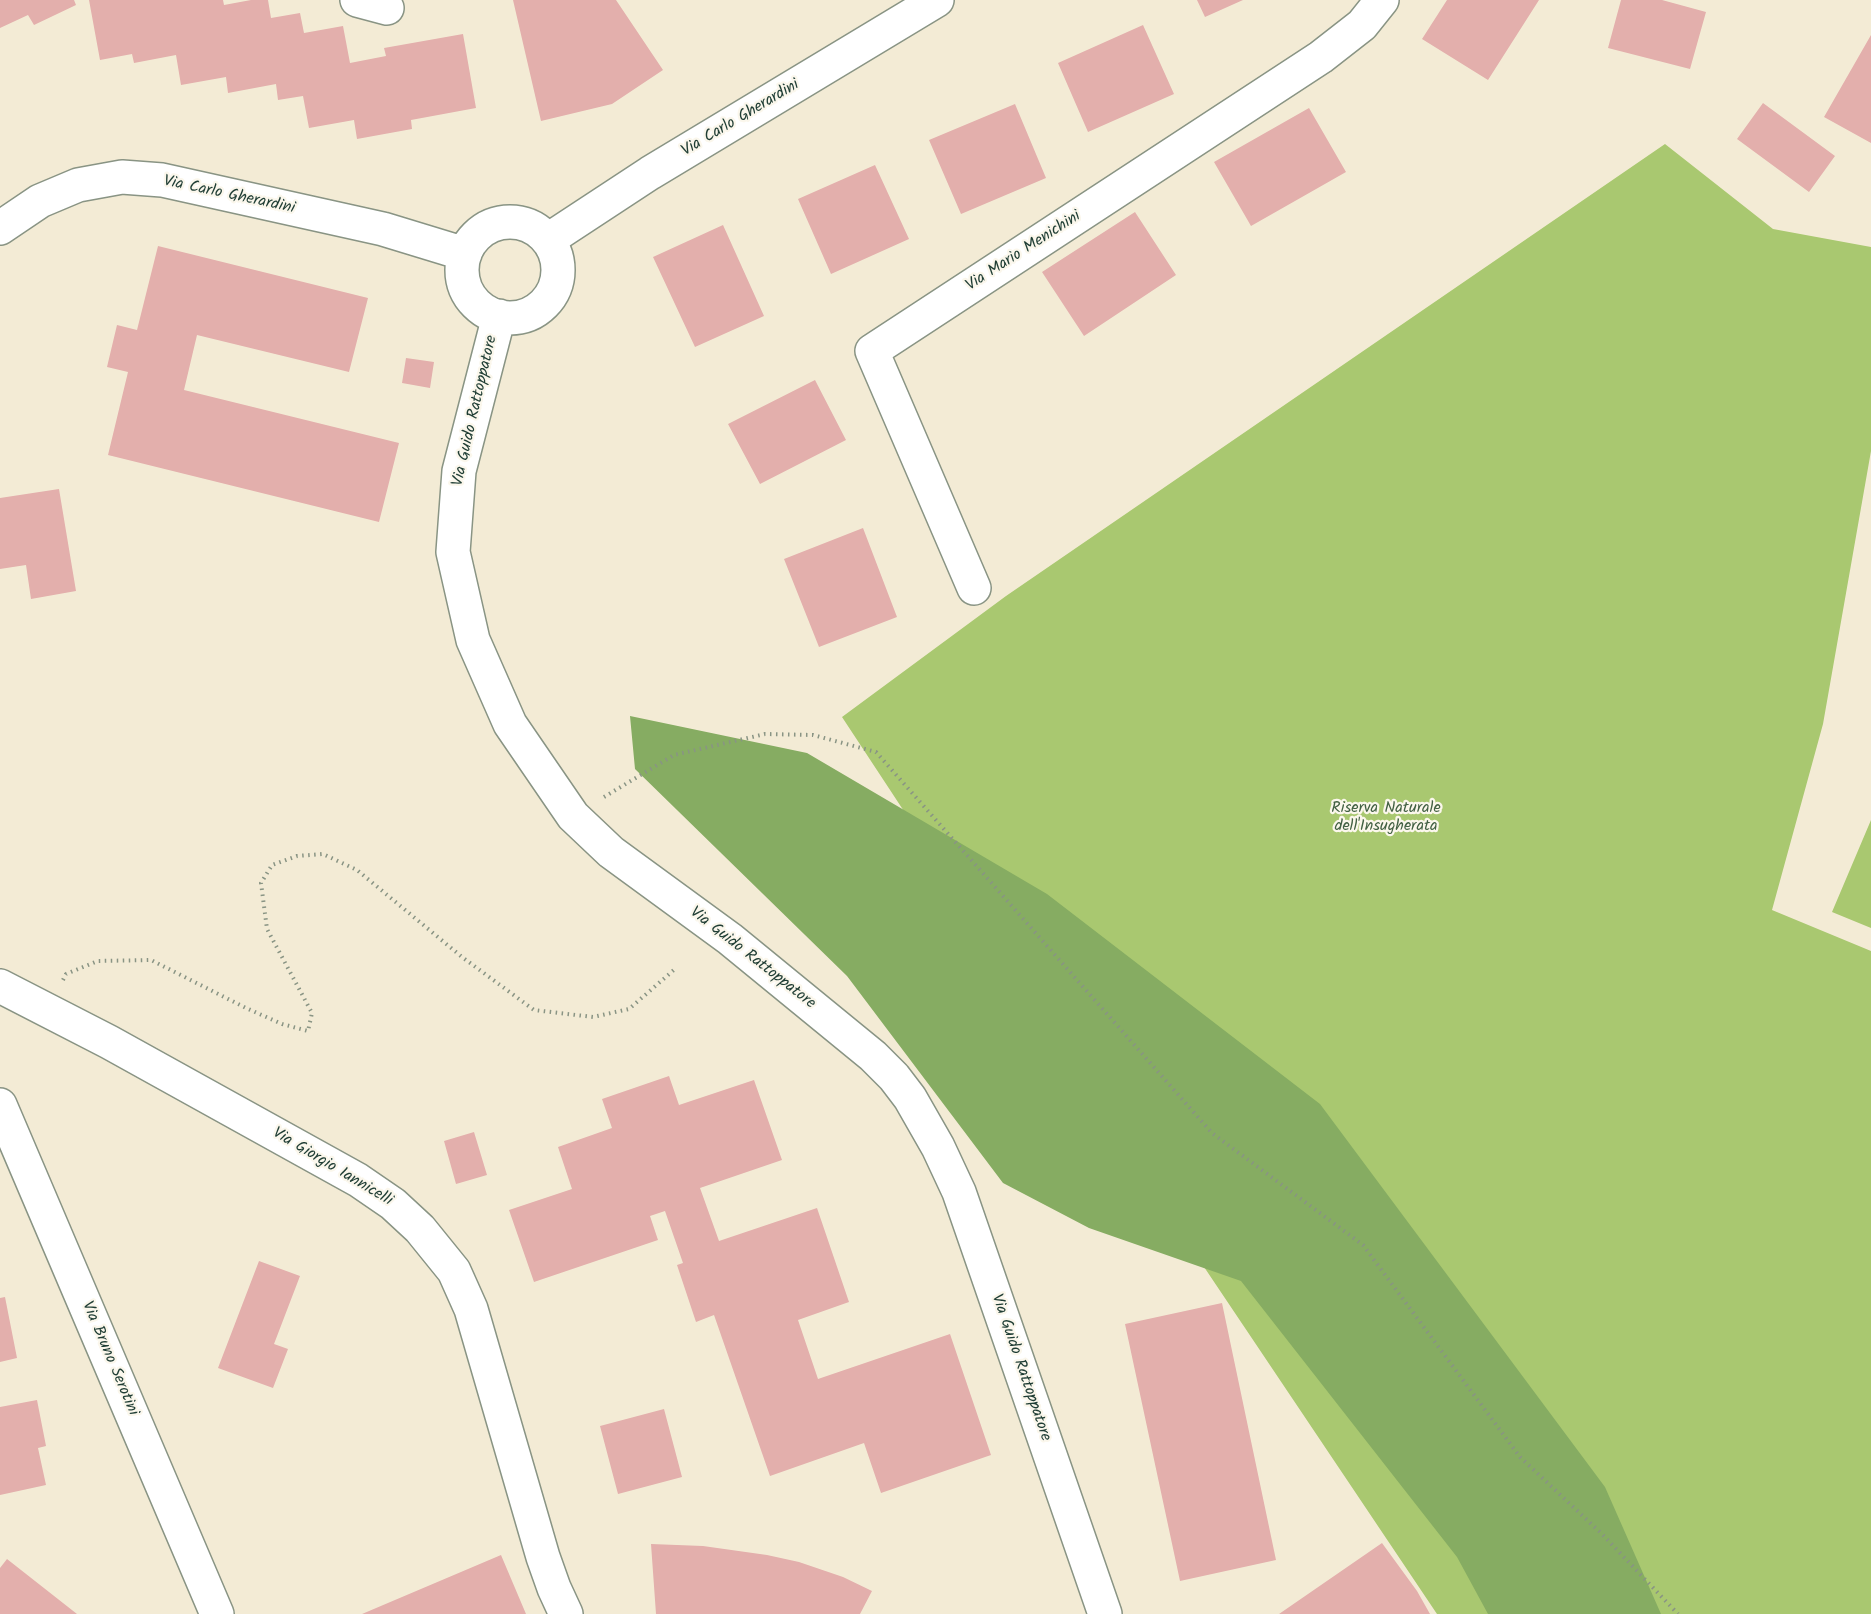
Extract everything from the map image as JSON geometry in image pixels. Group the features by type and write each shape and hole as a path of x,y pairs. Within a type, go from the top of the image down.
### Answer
{"street":[{"name":"Via Carlo Gherardini","path":"548,240 650,173 937,0"},
{"name":"Via Mario Menichini","path":"974,588 872,351 1321,57 1362,25 1382,0"},
{"name":"Via Carlo Gherardini","path":"0,228 40,201 78,185 122,177 162,180 382,229 465,254"},
{"path":"515,222 538,231 548,240 555,252 558,267 557,281 551,296 541,306 528,314 514,317 499,316 476,303 468,293 463,280 462,267 465,254 479,234 490,226 515,222"},
{"name":"Via Guido Rattoppatore","path":"499,316 459,471 453,552 473,640 510,724 573,816 611,852 730,939 873,1056 894,1077 910,1098 938,1147 958,1192 1105,1614"},
{"name":"Via Giorgio Iannicelli","path":"0,986 110,1042 358,1180 393,1204 433,1242 454,1271 471,1309 541,1548 554,1588 566,1614"},
{"name":"Via Bruno Serotini","path":"0,1105 217,1614"}],"path":[{"path":"573,816 674,755 765,734 813,735 876,752 1212,1133 1363,1245 1520,1457 1602,1534 1678,1614"},
{"path":"47,1010 66,974 98,961 151,960 246,1008 282,1024 308,1031 312,1013 267,929 261,883 272,865 297,856 323,854 357,870 462,957 534,1010 593,1017 629,1009 675,969"}],"green space":[{"name":"Riserva Naturale dell'Insugherata","path":"1665,144 1773,229 1871,247 1871,451 1823,724 1772,910 1871,951 1871,1614 1437,1614 1196,1255 842,717 1006,596"},
{"path":"630,716 807,753 1047,894 1320,1104 1605,1487 1661,1614 1488,1614 1457,1557 1241,1281 1089,1228 1003,1183 847,976 635,769"},
{"path":"1871,820 1871,928 1832,912"}],"building":[{"path":"0,0 74,0 76,5 34,25 28,15 0,28"},
{"path":"89,0 223,0 224,5 251,0 268,0 271,18 300,13 304,33 343,26 350,63 386,56 384,48 463,34 476,108 411,120 412,129 357,139 354,120 309,128 303,96 278,100 276,84 228,93 226,77 181,85 176,55 134,63 132,54 100,60"},
{"path":"513,0 616,0 663,70 612,104 541,121"},
{"path":"1197,0 1243,0 1205,17"},
{"path":"1447,0 1539,0 1488,80 1422,39"},
{"path":"1621,0 1662,0 1706,12 1690,69 1608,48"},
{"path":"1143,25 1174,94 1088,132 1058,63"},
{"path":"1871,35 1871,143 1824,117"},
{"path":"1763,103 1835,156 1809,192 1737,139"},
{"path":"1015,104 1046,178 961,214 929,140"},
{"path":"1309,108 1346,172 1251,226 1214,162"},
{"path":"875,165 909,239 831,274 798,199"},
{"path":"1135,212 1176,275 1084,336 1042,272"},
{"path":"723,225 764,316 695,347 653,257"},
{"path":"158,246 368,298 349,372 197,335 184,390 399,443 379,522 108,455 128,372 107,367 117,325 137,330"},
{"path":"406,358 434,362 430,388 402,383"},
{"path":"815,380 846,440 760,484 728,424"},
{"path":"59,489 76,591 31,599 26,565 0,569 0,498"},
{"path":"863,528 897,617 819,647 784,559"},
{"path":"669,1076 679,1105 754,1080 782,1160 700,1188 719,1241 817,1208 849,1302 798,1320 818,1379 950,1334 991,1455 881,1493 864,1443 770,1476 714,1315 696,1322 677,1265 683,1263 665,1211 650,1216 658,1240 534,1282 509,1210 572,1189 558,1147 612,1128 602,1099"},
{"path":"474,1132 487,1175 456,1184 444,1141"},
{"path":"259,1261 300,1276 274,1344 288,1349 273,1388 218,1368"},
{"path":"5,1297 17,1358 0,1362 0,1298"},
{"path":"1222,1303 1276,1560 1180,1581 1125,1324"},
{"path":"37,1400 46,1446 38,1448 46,1485 0,1495 0,1407"},
{"path":"664,1409 682,1477 618,1494 600,1426"},
{"path":"1382,1543 1417,1591 1430,1614 1279,1614"},
{"path":"651,1544 703,1546 767,1555 799,1562 843,1577 872,1591 860,1614 656,1614"},
{"path":"501,1555 526,1614 362,1614"},
{"path":"7,1559 77,1614 0,1614 0,1568"}]}
